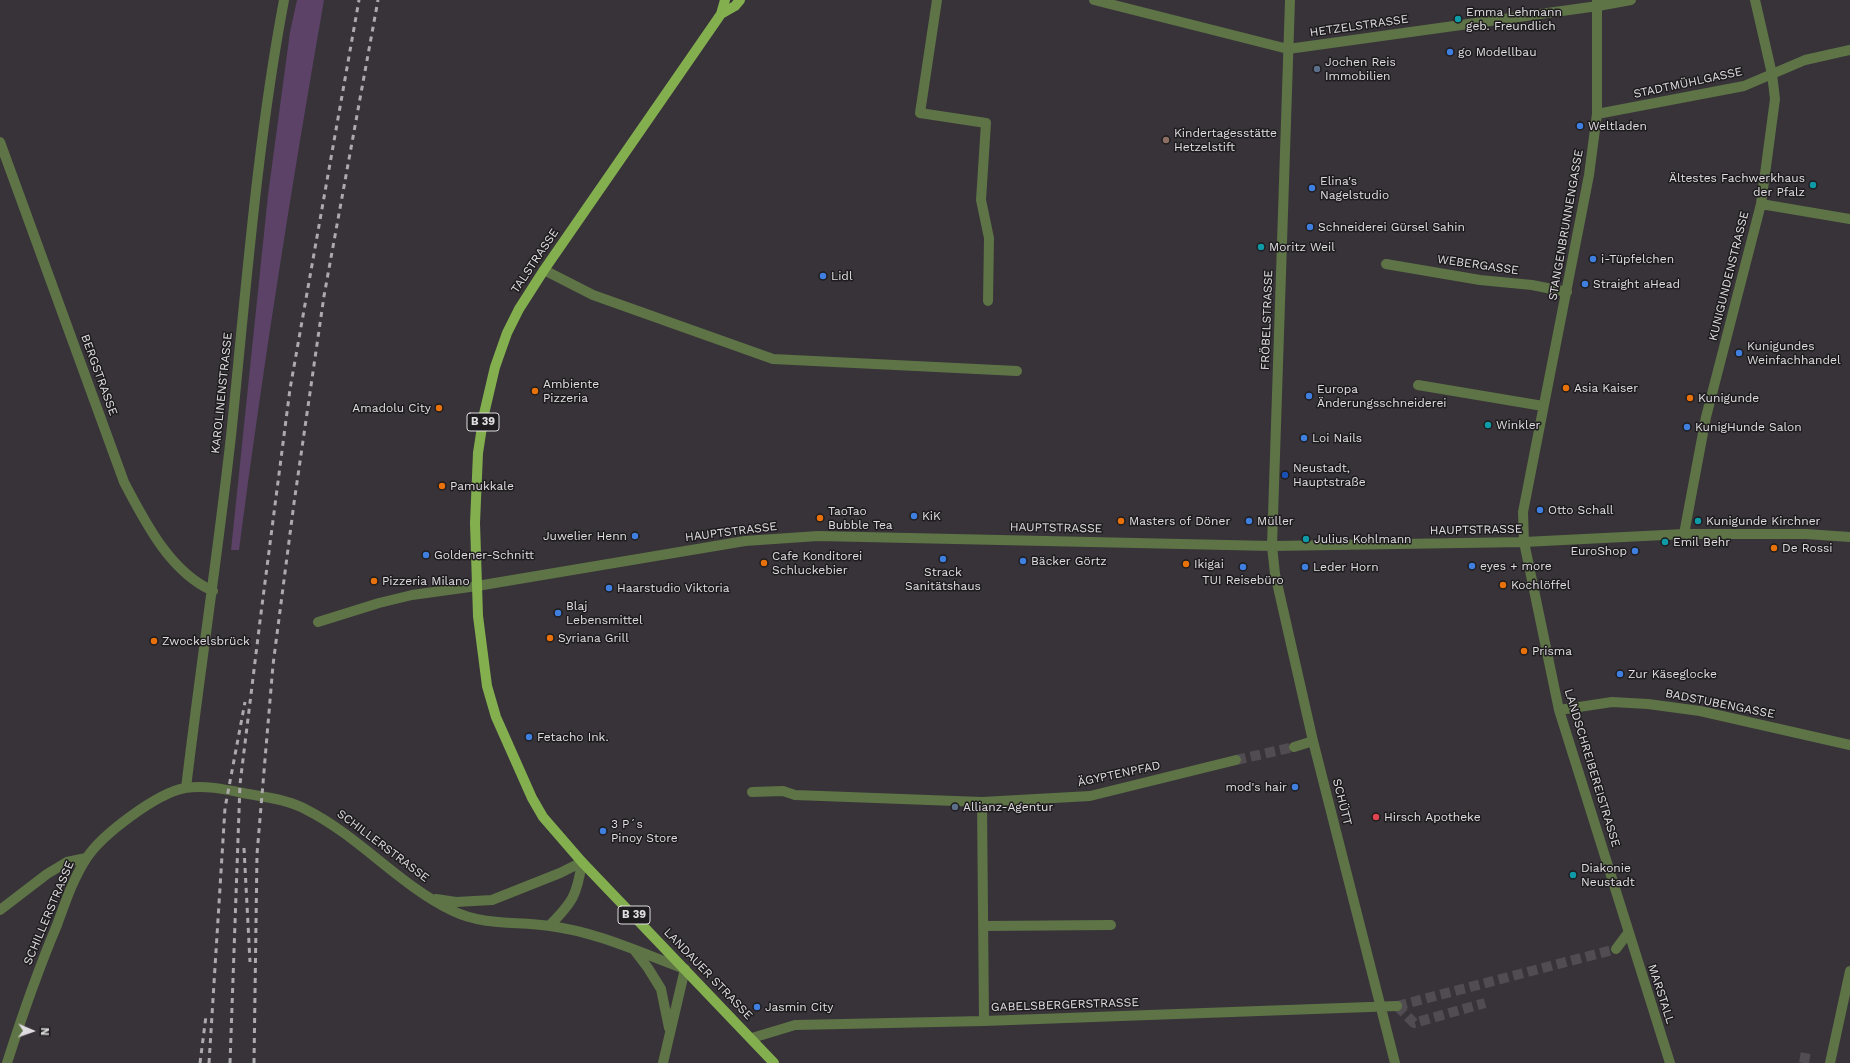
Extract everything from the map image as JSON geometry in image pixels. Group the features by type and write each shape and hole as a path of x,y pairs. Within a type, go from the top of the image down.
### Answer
{"main road":[{"name":"B 39","path":"721,14 725,0"},
{"name":"TALSTRASSE","path":"477,586 476,489 484,414 496,367 507,333 519,309 544,270 721,14 735,6 740,0"},
{"name":"LANDAUER STRASSE","path":"477,586 480,633 485,671 496,717 525,784 543,817 582,862 752,1038 774,1063"}],"street":[{"name":"KAROLINENSTRASSE","path":"186,788 213,591 258,174 284,0"},
{"path":"937,0 920,113 986,123 981,200 989,238 988,301"},
{"name":"HETZELSTRASSE","path":"1094,0 1288,49 1597,3 1631,0"},
{"name":"FRÖBELSTRASSE","path":"1272,546 1290,0"},
{"name":"KUNIGUNDENSTRASSE","path":"1684,534 1706,417 1761,204 1775,99 1772,74 1755,0"},
{"name":"STANGENBRUNNENGASSE","path":"1524,542 1523,512 1567,292 1589,175 1598,114 1597,3"},
{"name":"STADTMÜHLGASSE","path":"1598,114 1744,86 1805,60 1850,50"},
{"name":"BERGSTRASSE","path":"0,142 124,482 141,515 166,551 185,574 198,584 213,591"},
{"path":"1761,204 1850,219"},
{"name":"WEBERGASSE","path":"1386,264 1480,280 1532,285 1567,292"},
{"path":"544,270 593,295 774,359 1017,371"},
{"path":"1418,385 1543,406"},
{"name":"HAUPTSTRASSE","path":"318,622 379,603 412,595 477,586 745,541 818,536 1272,546 1524,542 1684,534 1806,534 1850,536"},
{"name":"LANDSCHREIBEREISTRASSE","path":"1524,542 1559,710 1628,933"},
{"name":"SCHÜTT","path":"1272,546 1283,611 1313,741 1395,1063"},
{"name":"BADSTUBENGASSE","path":"1559,710 1612,702 1648,704 1700,711 1850,746"},
{"path":"1294,746 1313,741"},
{"name":"ÄGYPTENPFAD","path":"752,792 783,791 795,795 982,802 1090,796 1236,760"},
{"name":"SCHILLERSTRASSE","path":"7,1063 28,995 64,906 86,858 115,828 152,801 170,792 186,788 210,787 275,799 304,808 329,821 407,882 432,899 471,918 500,923 549,926 594,935 685,969"},
{"path":"982,802 984,1020"},
{"path":"0,910 47,874 60,866 67,862 86,858"},
{"path":"549,926 572,902 580,879 582,862"},
{"name":"SCHILLERSTRASSE","path":"432,899 456,902 492,900 560,873 582,862"},
{"path":"983,926 1111,925"},
{"path":"1616,949 1628,933"},
{"name":"MARSTALL","path":"1628,933 1670,1063"},
{"path":"634,950 648,968 660,989 670,1030"},
{"path":"663,1063 685,969"},
{"path":"1830,1063 1850,971"},
{"path":"1381,1007 1397,1006"},
{"name":"GABELSBERGERSTRASSE","path":"752,1038 795,1025 1381,1007"}],"shaded area":[{"path":"297,0 324,0 278,275 239,550 231,550 268,195 290,32"}],"tunnel":[{"path":"1236,760 1294,747"},
{"path":"1397,1006 1616,949"},
{"path":"1397,1006 1414,1023 1485,1003"},
{"path":"1804,1063 1806,1051"}],"railway":[{"path":"230,1063 240,784 290,389 359,0"},
{"path":"254,1063 257,854 273,665 294,503 324,296 378,0"},
{"path":"209,1063 225,808 245,702"},
{"path":"244,848 250,962"},
{"path":"200,1063 206,1016"}],"place":[{"name":"Emma Lehmann geb. Freundlich","path":"1458,19"},
{"name":"go Modellbau","path":"1450,52"},
{"name":"Jochen Reis Immobilien","path":"1317,69"},
{"name":"Weltladen","path":"1580,126"},
{"name":"Kindertagesstätte Hetzelstift","path":"1166,140"},
{"name":"Ältestes Fachwerkhaus der Pfalz","path":"1813,185"},
{"name":"Elina's Nagelstudio","path":"1312,188"},
{"name":"Schneiderei Gürsel Sahin","path":"1310,227"},
{"name":"Moritz Weil","path":"1261,247"},
{"name":"i-Tüpfelchen","path":"1593,259"},
{"name":"Lidl","path":"823,276"},
{"name":"Straight aHead","path":"1585,284"},
{"name":"Kunigundes Weinfachhandel","path":"1739,353"},
{"name":"Asia Kaiser","path":"1566,388"},
{"name":"Ambiente Pizzeria","path":"535,391"},
{"name":"Europa Änderungsschneiderei","path":"1309,396"},
{"name":"Kunigunde","path":"1690,398"},
{"name":"Amadolu City","path":"439,408"},
{"name":"Winkler","path":"1488,425"},
{"name":"KunigHunde Salon","path":"1687,427"},
{"name":"Loi Nails","path":"1304,438"},
{"name":"Neustadt, Hauptstraße","path":"1285,475"},
{"name":"Pamukkale","path":"442,486"},
{"name":"Otto Schall","path":"1540,510"},
{"name":"KiK","path":"914,516"},
{"name":"TaoTao Bubble Tea","path":"820,518"},
{"name":"Masters of Döner","path":"1121,521"},
{"name":"Müller","path":"1249,521"},
{"name":"Kunigunde Kirchner","path":"1698,521"},
{"name":"Juwelier Henn","path":"635,536"},
{"name":"Julius Kohlmann","path":"1306,539"},
{"name":"Emil Behr","path":"1665,542"},
{"name":"De Rossi","path":"1774,548"},
{"name":"EuroShop","path":"1635,551"},
{"name":"Goldener-Schnitt","path":"426,555"},
{"name":"Strack Sanitätshaus","path":"943,559"},
{"name":"Bäcker Görtz","path":"1023,561"},
{"name":"Cafe Konditorei Schluckebier","path":"764,563"},
{"name":"Ikigai","path":"1186,564"},
{"name":"eyes + more","path":"1472,566"},
{"name":"TUI Reisebüro","path":"1243,567"},
{"name":"Leder Horn","path":"1305,567"},
{"name":"Pizzeria Milano","path":"374,581"},
{"name":"Kochlöffel","path":"1503,585"},
{"name":"Haarstudio Viktoria","path":"609,588"},
{"name":"Blaj Lebensmittel","path":"558,613"},
{"name":"Syriana Grill","path":"550,638"},
{"name":"Zwockelsbrück","path":"154,641"},
{"name":"Prisma","path":"1524,651"},
{"name":"Zur Käseglocke","path":"1620,674"},
{"name":"Fetacho Ink.","path":"529,737"},
{"name":"mod's hair","path":"1295,787"},
{"name":"Allianz-Agentur","path":"955,807"},
{"name":"Hirsch Apotheke","path":"1376,817"},
{"name":"3 P´s Pinoy Store","path":"603,831"},
{"name":"Diakonie Neustadt","path":"1573,875"},
{"name":"Jasmin City","path":"757,1007"}]}
